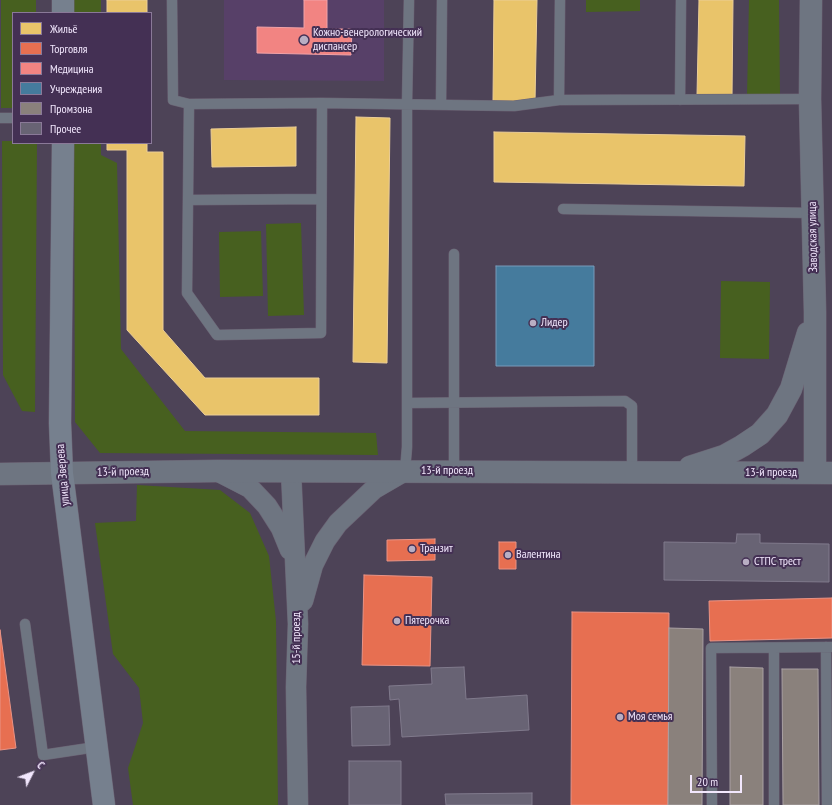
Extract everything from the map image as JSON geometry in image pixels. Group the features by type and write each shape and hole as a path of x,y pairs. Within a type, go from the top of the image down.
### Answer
{"main road":[{"path":"63,0 63,12"},
{"name":"улица Зверева","path":"63,144 60,423 62,473 104,805"}],"street":[{"name":"Заводская улица","path":"811,0 810,99 815,312 824,473"},
{"path":"670,473 724,456 760,434 773,420 791,389 815,312"},
{"name":"13-й проезд","path":"0,474 217,471 824,473"},
{"path":"217,471 250,488 267,506 281,528 296,564"},
{"name":"15-й проезд","path":"291,471 298,624 296,687 298,805"},
{"path":"298,624 313,564 325,541 338,523 374,489 405,471"}],"lane":[{"path":"172,0 173,100 189,104 322,103 514,106 559,100 810,99"},
{"path":"405,471 407,403 407,104 409,0"},
{"path":"441,105 442,0"},
{"path":"559,100 560,0"},
{"path":"680,100 681,0"},
{"path":"189,104 187,293 217,335 224,335 321,333 322,103"},
{"path":"0,118 12,118"},
{"path":"188,200 321,198"},
{"path":"563,209 813,213"},
{"path":"454,254 454,471"},
{"path":"407,403 625,401 632,406 632,472"},
{"path":"26,624 43,755 96,747"},
{"path":"712,805 711,648 829,647 827,805"},
{"path":"774,648 774,805"}],"shaded area":[{"name":"Кожно-венерологический диспансер","path":"224,0 384,0 384,81 224,80"}],"green space":[{"path":"1,0 36,0 36,12 12,12 12,108 1,108"},
{"path":"74,0 101,0 101,12 74,12"},
{"path":"586,0 640,0 640,11 586,12"},
{"path":"749,0 779,0 780,95 747,96"},
{"path":"2,141 12,141 12,144 37,144 35,412 22,411 3,375"},
{"path":"74,144 101,144 101,155 117,163 121,349 185,431 376,433 378,455 100,453 75,422"},
{"path":"301,223 304,315 268,316 266,224"},
{"path":"261,231 263,296 220,297 219,232"},
{"path":"721,281 770,282 769,359 720,358"},
{"path":"137,485 220,490 250,513 269,556 276,621 278,805 133,805 128,768 143,723 139,688 113,654 95,523 136,521"}],"building: Жильё":[{"path":"107,0 147,0 147,12 107,12"},
{"path":"494,0 537,0 535,102 493,101"},
{"path":"699,0 733,0 732,97 697,96"},
{"path":"356,117 390,118 387,363 353,362"},
{"path":"296,127 296,166 212,167 211,129"},
{"path":"494,132 745,136 744,186 494,182"},
{"path":"107,144 147,144 147,152 163,152 163,330 205,378 319,378 319,415 205,415 127,330 127,150 107,150"}],"building: Торговля":[{"path":"435,539 435,560 387,561 387,540"},
{"name":"Валентина","path":"499,542 516,542 516,569 499,569"},
{"name":"Пятерочка","path":"364,575 432,577 430,666 362,665"},
{"path":"832,598 832,638 710,641 709,601"},
{"name":"Моя семья","path":"572,612 669,613 668,805 571,805"},
{"path":"0,630 16,748 0,750"}],"building: Медицина":[{"path":"304,0 327,0 327,29 352,29 351,55 257,53 257,27 304,28"}],"building: Учреждения":[{"path":"496,266 594,266 594,366 496,366"}],"building: Промзона":[{"path":"669,628 703,629 702,805 668,805"},
{"path":"730,667 763,668 763,805 730,805"},
{"path":"782,669 818,669 819,805 783,805"}],"building: Прочее":[{"name":"СТПС трест","path":"737,534 760,534 760,543 829,544 829,582 664,580 664,542 736,543"},
{"path":"464,667 466,699 527,695 529,730 402,737 399,699 390,700 389,686 432,684 431,668"},
{"path":"389,706 390,745 352,746 351,707"},
{"path":"349,761 401,761 401,805 349,805"},
{"path":"532,793 532,805 446,805 445,794"}],"place":[{"name":"Кожно-венерологический диспансер","path":"304,40"},
{"name":"Лидер","path":"533,323"},
{"name":"Транзит","path":"412,549"},
{"name":"Валентина","path":"508,555"},
{"name":"СТПС трест","path":"746,562"},
{"name":"Пятерочка","path":"397,621"},
{"name":"Моя семья","path":"620,717"}]}
